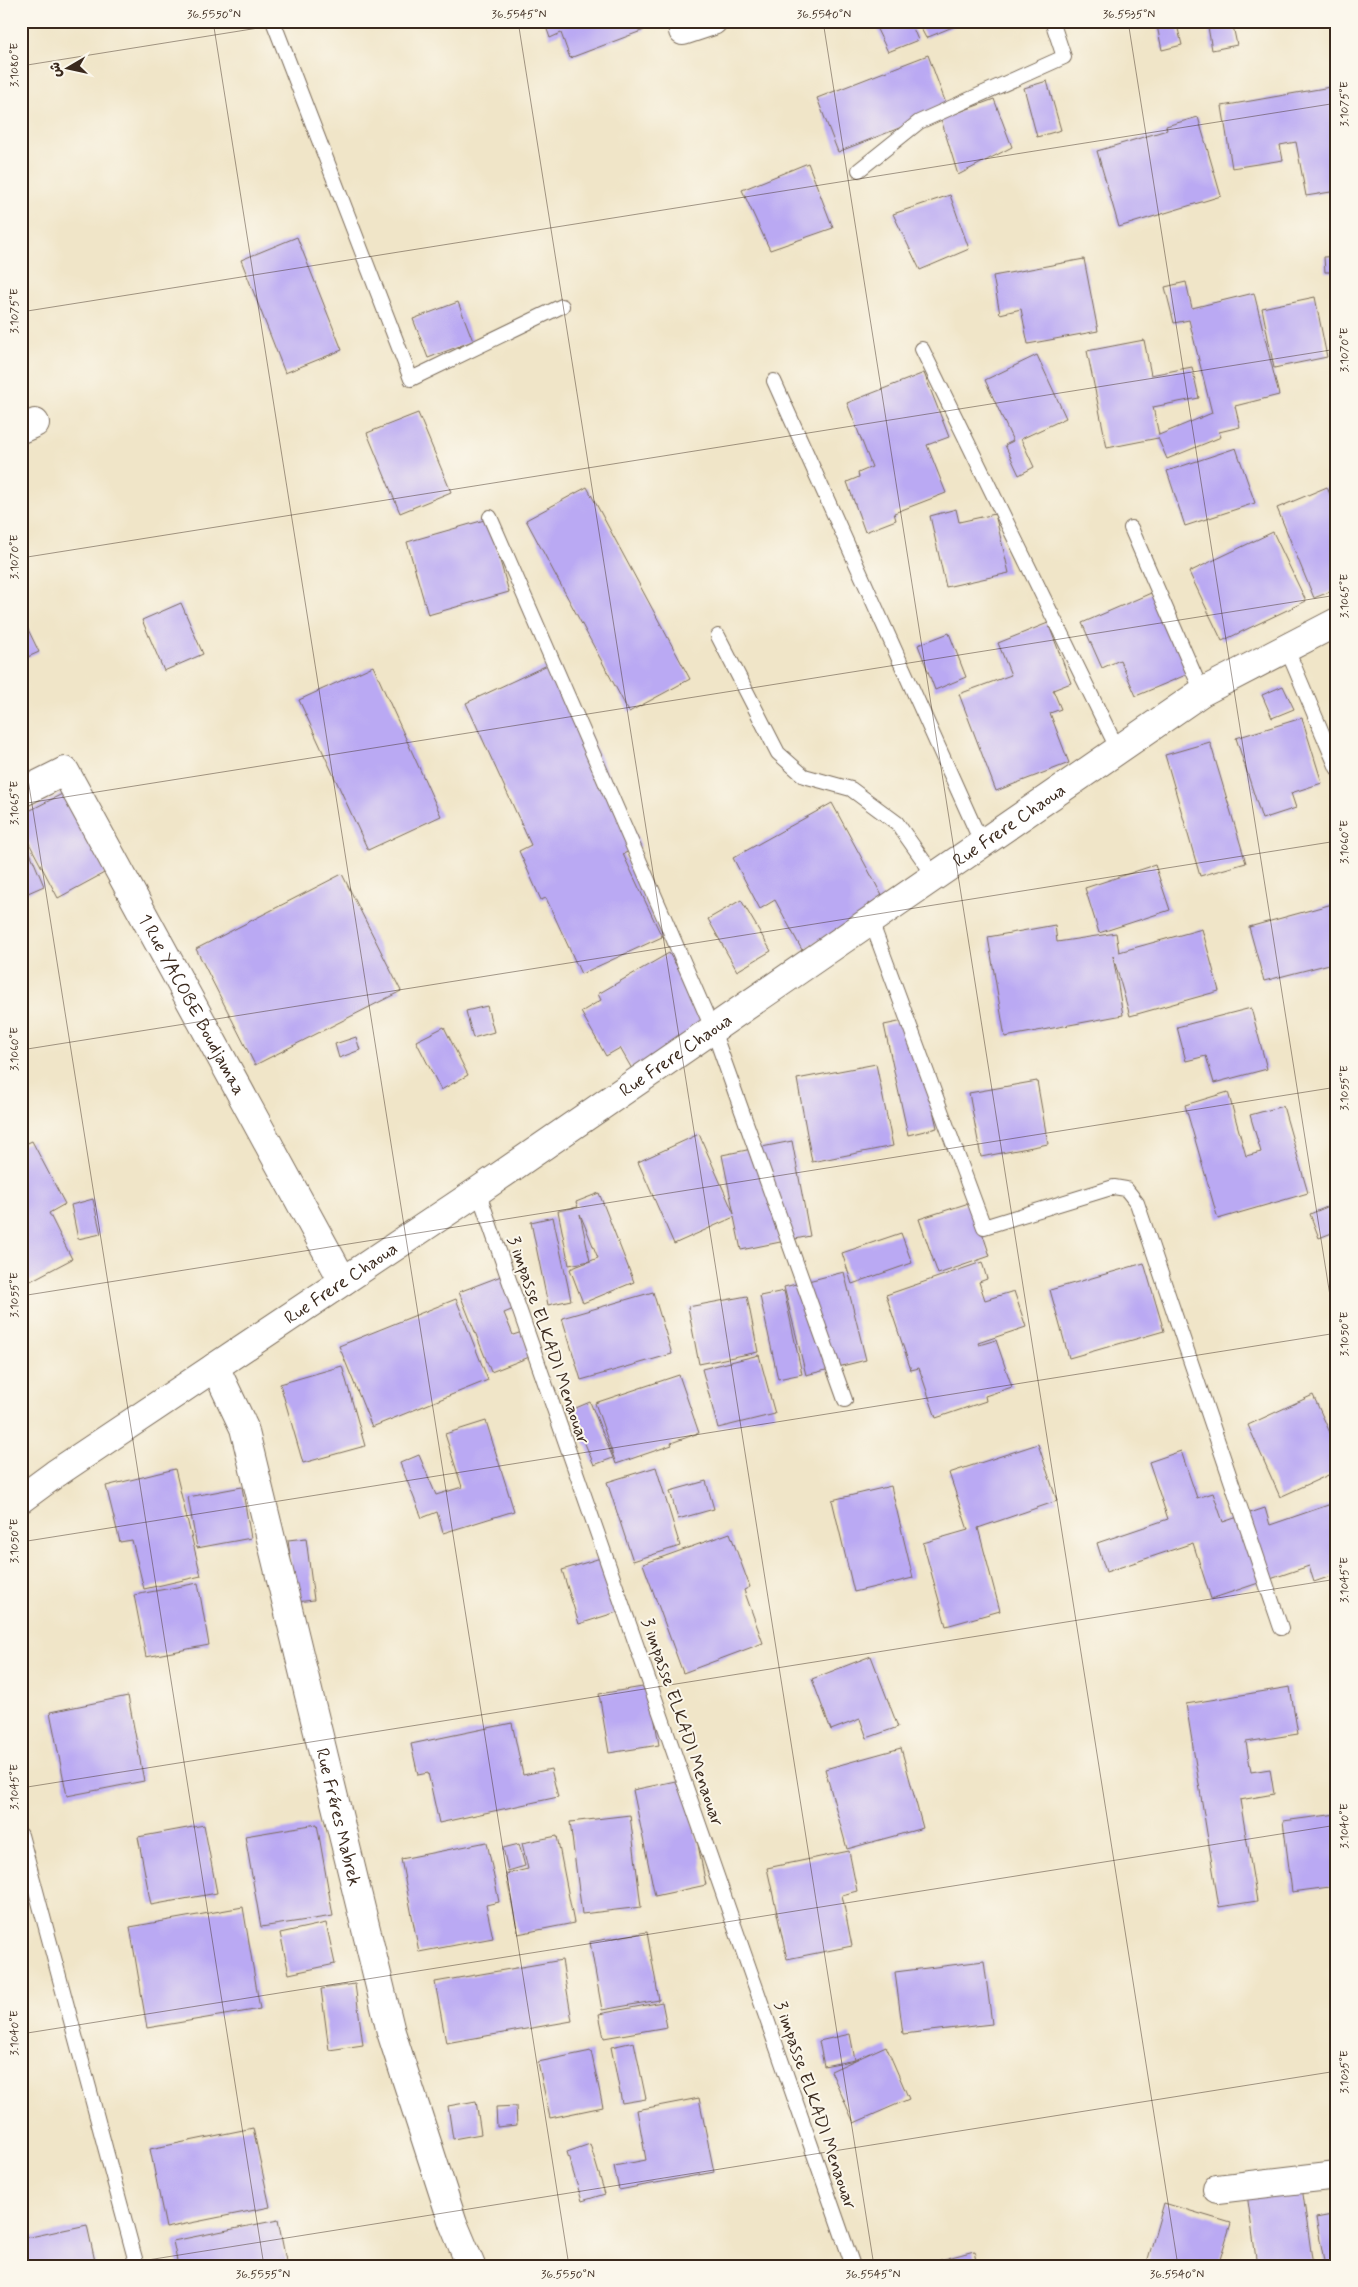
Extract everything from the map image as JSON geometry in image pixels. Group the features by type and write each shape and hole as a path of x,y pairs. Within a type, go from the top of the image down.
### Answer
{"street":[{"path":"683,31 713,21"},
{"name":"Rue Frere Chaoua","path":"21,1499 55,1474 478,1191 1202,692 1337,622"},
{"name":"1 Rue YACOBE Boudjamaa","path":"21,793 65,771 342,1281"},
{"name":"Rue Fréres Mabrek","path":"215,1367 244,1428 391,2032 453,2223 471,2266"},
{"path":"1217,2189 1337,2175"}],"lane":[{"path":"273,21 411,379 562,306"},
{"path":"859,170 920,122 1064,57 1052,21"},
{"path":"922,348 1118,750"},
{"path":"774,381 982,844"},
{"path":"490,517 712,1030 845,1400"},
{"path":"1131,528 1202,692"},
{"path":"718,636 778,753 804,776 851,789 898,823 935,877"},
{"path":"1286,647 1337,768"},
{"path":"871,921 984,1227 1114,1187 1126,1189 1137,1203 1281,1628"},
{"name":"3 impasse ELKADI Menaouar","path":"478,1191 853,2266"},
{"path":"21,1835 137,2266"}],"building":[{"path":"544,21 641,21 644,30 570,58 561,33 550,38"},
{"path":"873,21 910,21 918,40 888,52"},
{"path":"917,21 967,21 926,38"},
{"path":"1156,21 1176,21 1182,45 1162,50"},
{"path":"1207,21 1232,21 1237,45 1212,50"},
{"path":"928,55 948,109 838,152 817,98"},
{"path":"1047,81 1061,130 1037,137 1024,88"},
{"path":"1336,86 1337,191 1306,196 1296,142 1280,145 1283,160 1232,168 1222,106"},
{"path":"994,99 1012,147 958,175 941,119"},
{"path":"1198,117 1221,196 1119,227 1097,151 1167,130 1166,126"},
{"path":"808,163 833,228 770,250 742,190"},
{"path":"950,195 969,249 920,270 893,214"},
{"path":"297,237 342,350 285,373 241,260"},
{"path":"1337,256 1337,272 1325,272 1324,257"},
{"path":"1084,259 1098,331 1028,344 1021,309 1000,314 993,276"},
{"path":"1186,282 1192,308 1254,293 1279,395 1235,406 1240,427 1219,432 1221,437 1167,459 1158,438 1107,448 1087,351 1144,340 1151,375 1192,367 1199,398 1153,407 1159,435 1212,413 1189,320 1174,323 1165,287"},
{"path":"1315,297 1327,357 1274,368 1262,308"},
{"path":"458,302 473,341 428,358 413,319"},
{"path":"1037,355 1066,418 1021,439 1034,467 1019,475 1005,445 1013,441 985,380"},
{"path":"924,373 949,437 927,445 946,493 894,513 896,520 865,532 847,482 859,477 858,473 872,467 847,403"},
{"path":"418,413 451,492 400,513 367,433"},
{"path":"1236,448 1255,503 1185,526 1167,471"},
{"path":"587,487 690,679 629,712 526,520"},
{"path":"1327,487 1337,511 1337,589 1314,598 1277,508"},
{"path":"956,509 959,522 995,514 1009,573 946,587 930,516"},
{"path":"488,519 509,592 428,615 407,542"},
{"path":"1273,532 1306,601 1222,641 1189,572"},
{"path":"1158,590 1193,672 1136,696 1120,660 1102,668 1082,623"},
{"path":"181,603 203,654 164,671 142,620"},
{"path":"21,615 39,652 21,660"},
{"path":"1048,623 1071,683 1053,690 1061,709 1050,713 1069,763 996,791 959,694 1011,675 998,643"},
{"path":"949,633 966,677 935,690 918,645"},
{"path":"556,661 641,846 623,854 662,937 581,974 546,898 541,900 519,851 531,845 466,703"},
{"path":"373,666 441,816 368,850 299,700"},
{"path":"1283,686 1294,709 1272,718 1262,695"},
{"path":"1302,718 1322,783 1291,793 1296,808 1262,819 1236,738"},
{"path":"1210,742 1246,863 1200,876 1165,755"},
{"path":"64,793 106,872 58,898 21,828 21,815"},
{"path":"832,803 886,903 802,950 775,900 760,909 733,858"},
{"path":"21,831 44,886 28,893 21,877"},
{"path":"1155,865 1170,910 1099,933 1085,888"},
{"path":"342,874 401,991 255,1065 196,949"},
{"path":"741,900 771,951 737,971 708,919"},
{"path":"1336,903 1337,962 1264,981 1249,927"},
{"path":"1055,925 1057,942 1116,933 1119,952 1202,929 1219,991 1130,1016 1113,956 1123,1015 1005,1037 988,937"},
{"path":"669,953 714,1030 636,1076 620,1048 606,1056 581,1012 601,1000 598,994"},
{"path":"487,1006 494,1032 473,1038 466,1011"},
{"path":"1251,1008 1267,1069 1214,1083 1206,1056 1186,1061 1177,1027"},
{"path":"913,1019 937,1128 908,1135 884,1025"},
{"path":"444,1027 468,1075 441,1090 416,1041"},
{"path":"356,1037 360,1050 339,1058 335,1044"},
{"path":"876,1064 893,1146 812,1162 797,1079"},
{"path":"1037,1081 1048,1144 981,1157 969,1093"},
{"path":"1228,1092 1246,1156 1261,1152 1250,1115 1283,1106 1308,1193 1218,1219 1185,1105"},
{"path":"699,1134 734,1214 722,1155 792,1141 810,1236 741,1250 734,1217 674,1244 638,1162"},
{"path":"32,1141 65,1204 49,1213 72,1259 21,1286 21,1146"},
{"path":"599,1193 634,1282 583,1303 570,1269 598,1258 580,1214 590,1261 569,1265 558,1211 578,1207 576,1202"},
{"path":"93,1199 101,1234 78,1239 71,1205"},
{"path":"972,1202 990,1256 938,1274 919,1219"},
{"path":"1334,1204 1337,1212 1337,1231 1319,1238 1310,1214"},
{"path":"553,1217 571,1300 548,1305 531,1222"},
{"path":"901,1233 912,1263 852,1284 842,1253"},
{"path":"982,1262 987,1279 979,1282 985,1300 1014,1291 1026,1327 978,1343 979,1345 996,1340 1012,1387 985,1396 986,1401 936,1418 919,1368 911,1370 886,1295"},
{"path":"1144,1263 1164,1331 1069,1358 1050,1290"},
{"path":"844,1272 866,1360 806,1375 784,1287"},
{"path":"509,1273 521,1306 504,1313 513,1335 522,1332 532,1356 491,1372 459,1292"},
{"path":"784,1291 802,1374 778,1379 760,1296"},
{"path":"653,1292 672,1354 581,1380 562,1318"},
{"path":"747,1296 758,1352 699,1364 688,1307"},
{"path":"456,1299 488,1380 372,1427 339,1346"},
{"path":"759,1355 775,1414 718,1428 702,1369"},
{"path":"342,1366 365,1446 303,1463 280,1384"},
{"path":"679,1375 699,1433 671,1443 672,1445 616,1464 595,1403"},
{"path":"1313,1395 1337,1448 1337,1471 1280,1497 1248,1425"},
{"path":"590,1402 613,1458 594,1465 571,1410"},
{"path":"486,1421 514,1511 443,1533 437,1512 422,1518 400,1463 419,1455 436,1495 462,1487 445,1434"},
{"path":"1038,1444 1057,1501 978,1528 1000,1611 946,1626 923,1543 968,1530 949,1473"},
{"path":"1181,1451 1197,1498 1213,1493 1223,1522 1265,1508 1270,1525 1337,1502 1337,1574 1314,1582 1309,1566 1211,1599 1193,1543 1106,1572 1097,1543 1168,1519 1149,1462"},
{"path":"656,1467 680,1546 633,1561 607,1482"},
{"path":"175,1469 201,1576 144,1589 132,1540 120,1542 106,1486"},
{"path":"706,1481 714,1509 678,1519 670,1491"},
{"path":"891,1486 913,1578 854,1592 832,1500"},
{"path":"242,1487 251,1538 197,1548 188,1497"},
{"path":"730,1533 750,1587 744,1590 763,1643 683,1673 643,1564"},
{"path":"306,1538 314,1600 296,1602 288,1540"},
{"path":"607,1556 624,1610 579,1624 562,1570"},
{"path":"198,1583 209,1645 146,1657 134,1595"},
{"path":"871,1656 898,1727 867,1738 860,1719 831,1730 812,1679"},
{"path":"649,1686 659,1745 609,1753 599,1694"},
{"path":"1290,1687 1298,1734 1246,1742 1251,1772 1270,1769 1274,1794 1240,1800 1257,1901 1219,1907 1186,1704"},
{"path":"128,1696 144,1781 67,1796 50,1712"},
{"path":"512,1723 523,1775 551,1769 558,1797 439,1823 428,1773 418,1775 411,1744"},
{"path":"901,1748 923,1828 847,1849 825,1769"},
{"path":"685,1779 706,1885 655,1896 633,1790"},
{"path":"1337,1814 1337,1886 1292,1892 1283,1821"},
{"path":"630,1815 641,1907 582,1914 570,1822"},
{"path":"317,1824 333,1916 261,1927 245,1836"},
{"path":"204,1825 217,1893 151,1905 138,1837"},
{"path":"557,1836 574,1923 518,1934 506,1874 528,1869 522,1843"},
{"path":"487,1842 499,1902 486,1905 493,1938 419,1952 401,1859"},
{"path":"519,1844 525,1866 508,1871 503,1848"},
{"path":"849,1851 857,1891 842,1895 852,1946 787,1959 767,1868"},
{"path":"243,1907 260,2009 147,2028 130,1927"},
{"path":"326,1923 335,1964 289,1974 280,1933"},
{"path":"647,1932 659,2000 602,2010 590,1942"},
{"path":"562,1960 572,2021 446,2043 435,1982"},
{"path":"984,1961 992,2024 903,2034 895,1972"},
{"path":"355,1984 363,2045 329,2050 321,1989"},
{"path":"662,2002 667,2027 604,2038 599,2014"},
{"path":"850,2034 855,2060 824,2066 819,2041"},
{"path":"634,2042 646,2099 622,2103 611,2047"},
{"path":"886,2046 909,2099 854,2123 831,2071"},
{"path":"591,2051 603,2107 550,2118 538,2062"},
{"path":"699,2098 714,2172 619,2190 614,2166 646,2160 637,2110"},
{"path":"476,2101 481,2134 453,2139 448,2106"},
{"path":"516,2106 517,2125 497,2127 496,2107"},
{"path":"253,2128 270,2207 166,2228 150,2149"},
{"path":"590,2144 605,2194 582,2201 567,2152"},
{"path":"1302,2187 1313,2266 1257,2266 1247,2194"},
{"path":"1164,2203 1231,2223 1218,2266 1146,2266"},
{"path":"1337,2214 1337,2266 1325,2266 1316,2218"},
{"path":"278,2220 287,2266 178,2266 173,2241"},
{"path":"87,2225 96,2266 21,2266 21,2239"},
{"path":"974,2251 977,2266 922,2266 922,2265"}]}
